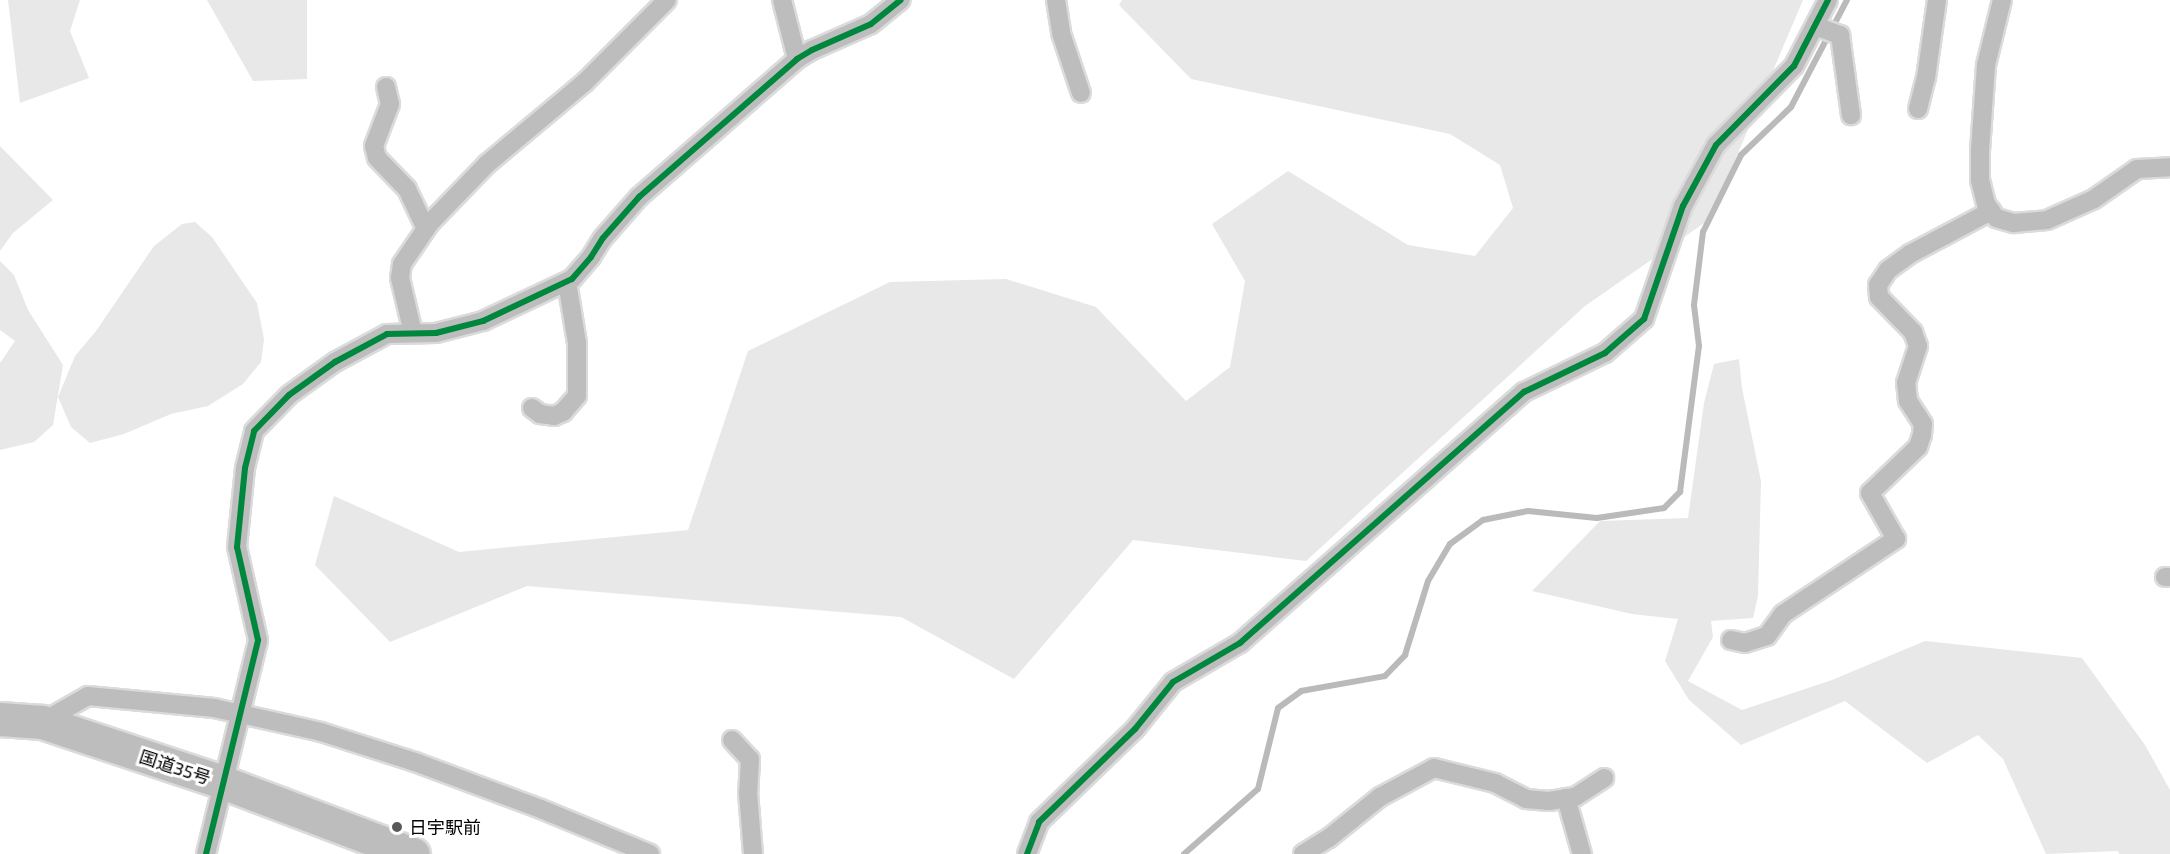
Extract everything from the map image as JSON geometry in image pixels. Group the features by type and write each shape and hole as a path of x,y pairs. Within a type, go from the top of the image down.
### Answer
{"highway":[{"name":"国道35号","path":"14,723 222,782 413,854"}],"street":[{"path":"413,333 400,278 402,264 426,229 487,164 584,83 667,0"},
{"path":"782,0 797,59"},
{"path":"206,854 258,640 237,547 245,468 254,431 289,395 335,362 387,334 436,333 483,321 567,282 591,257 603,238 639,197 797,59 871,24 901,0"},
{"path":"1056,0 1061,33 1081,93"},
{"path":"1027,854 1039,822 1135,729 1173,682 1240,643 1524,392 1605,353 1644,319 1683,206 1716,145 1794,66 1828,0"},
{"path":"1918,109 1926,78 1937,0"},
{"path":"2002,0 1986,65 1980,151 1980,180 1986,204 1996,218 2014,223 2047,220 2094,199 2137,169 2170,167"},
{"path":"1816,26 1840,35 1851,115"},
{"path":"386,87 390,104 374,146 377,158 407,189 426,229"},
{"path":"1731,640 1745,643 1767,636 1783,614 1896,539 1870,493 1918,447 1923,435 1923,424 1908,401 1906,383 1918,346 1913,332 1879,297 1878,285 1888,270 1910,254 1991,211"},
{"path":"532,408 540,414 554,416 563,412 578,396 577,343 567,282"},
{"path":"14,723 88,696 214,708 321,732 415,762 542,809 650,854"},
{"path":"732,740 750,759 748,792 753,854"},
{"path":"1303,854 1329,838 1380,797 1434,768 1495,783 1526,799 1549,801 1575,797 1604,778"},
{"path":"1566,798 1582,854"}],"shaded area":[{"path":"8,0 80,0 70,31 89,78 20,103"},
{"path":"207,0 307,0 307,79 253,81"},
{"path":"1122,0 1803,0 1710,219 1585,306 1306,561 1133,540 1014,679 901,617 527,586 390,642 315,565 334,496 459,552 688,530 748,351 890,282 1006,279 1096,307 1186,401 1230,367 1245,281 1212,224 1288,171 1408,245 1475,256 1513,208 1500,165 1450,134 1191,79 1119,5"},
{"path":"0,146 53,200 13,233 0,251"},
{"path":"195,222 212,237 257,303 264,339 261,362 243,384 208,406 171,414 124,434 90,443 71,427 58,397 75,356 96,331 154,246 182,224"},
{"path":"0,261 14,275 28,310 63,365 53,425 34,442 0,450 0,363 15,341 0,330"},
{"path":"1739,359 1742,388 1761,481 1758,596 1753,618 1711,621 1713,637 1688,681 1742,710 1832,680 1925,641 2082,658 2145,745 2170,790 2170,854 2119,854 2118,851 2046,854 2003,759 1978,735 1927,763 1845,701 1741,745 1689,700 1665,661 1678,619 1632,614 1532,591 1600,521 1688,518 1704,403 1714,364"}],"waterway":[{"path":"1184,854 1258,789 1278,708 1301,691 1385,676 1405,655 1428,581 1450,544 1483,520 1528,511 1597,518 1664,508 1680,492 1699,346 1694,305 1703,232 1741,155 1791,107 1847,0"}],"cycle path":[{"path":"206,854 258,640 237,547 245,468 254,431 289,395 335,362 387,334 436,333 483,321 572,279 591,257 603,238 639,197 797,59 871,24 901,0"},
{"path":"1027,854 1039,822 1135,729 1173,682 1240,643 1524,392 1605,353 1644,319 1683,206 1716,145 1794,66 1828,0"}],"place":[{"name":"日宇駅前","path":"397,827"}]}
